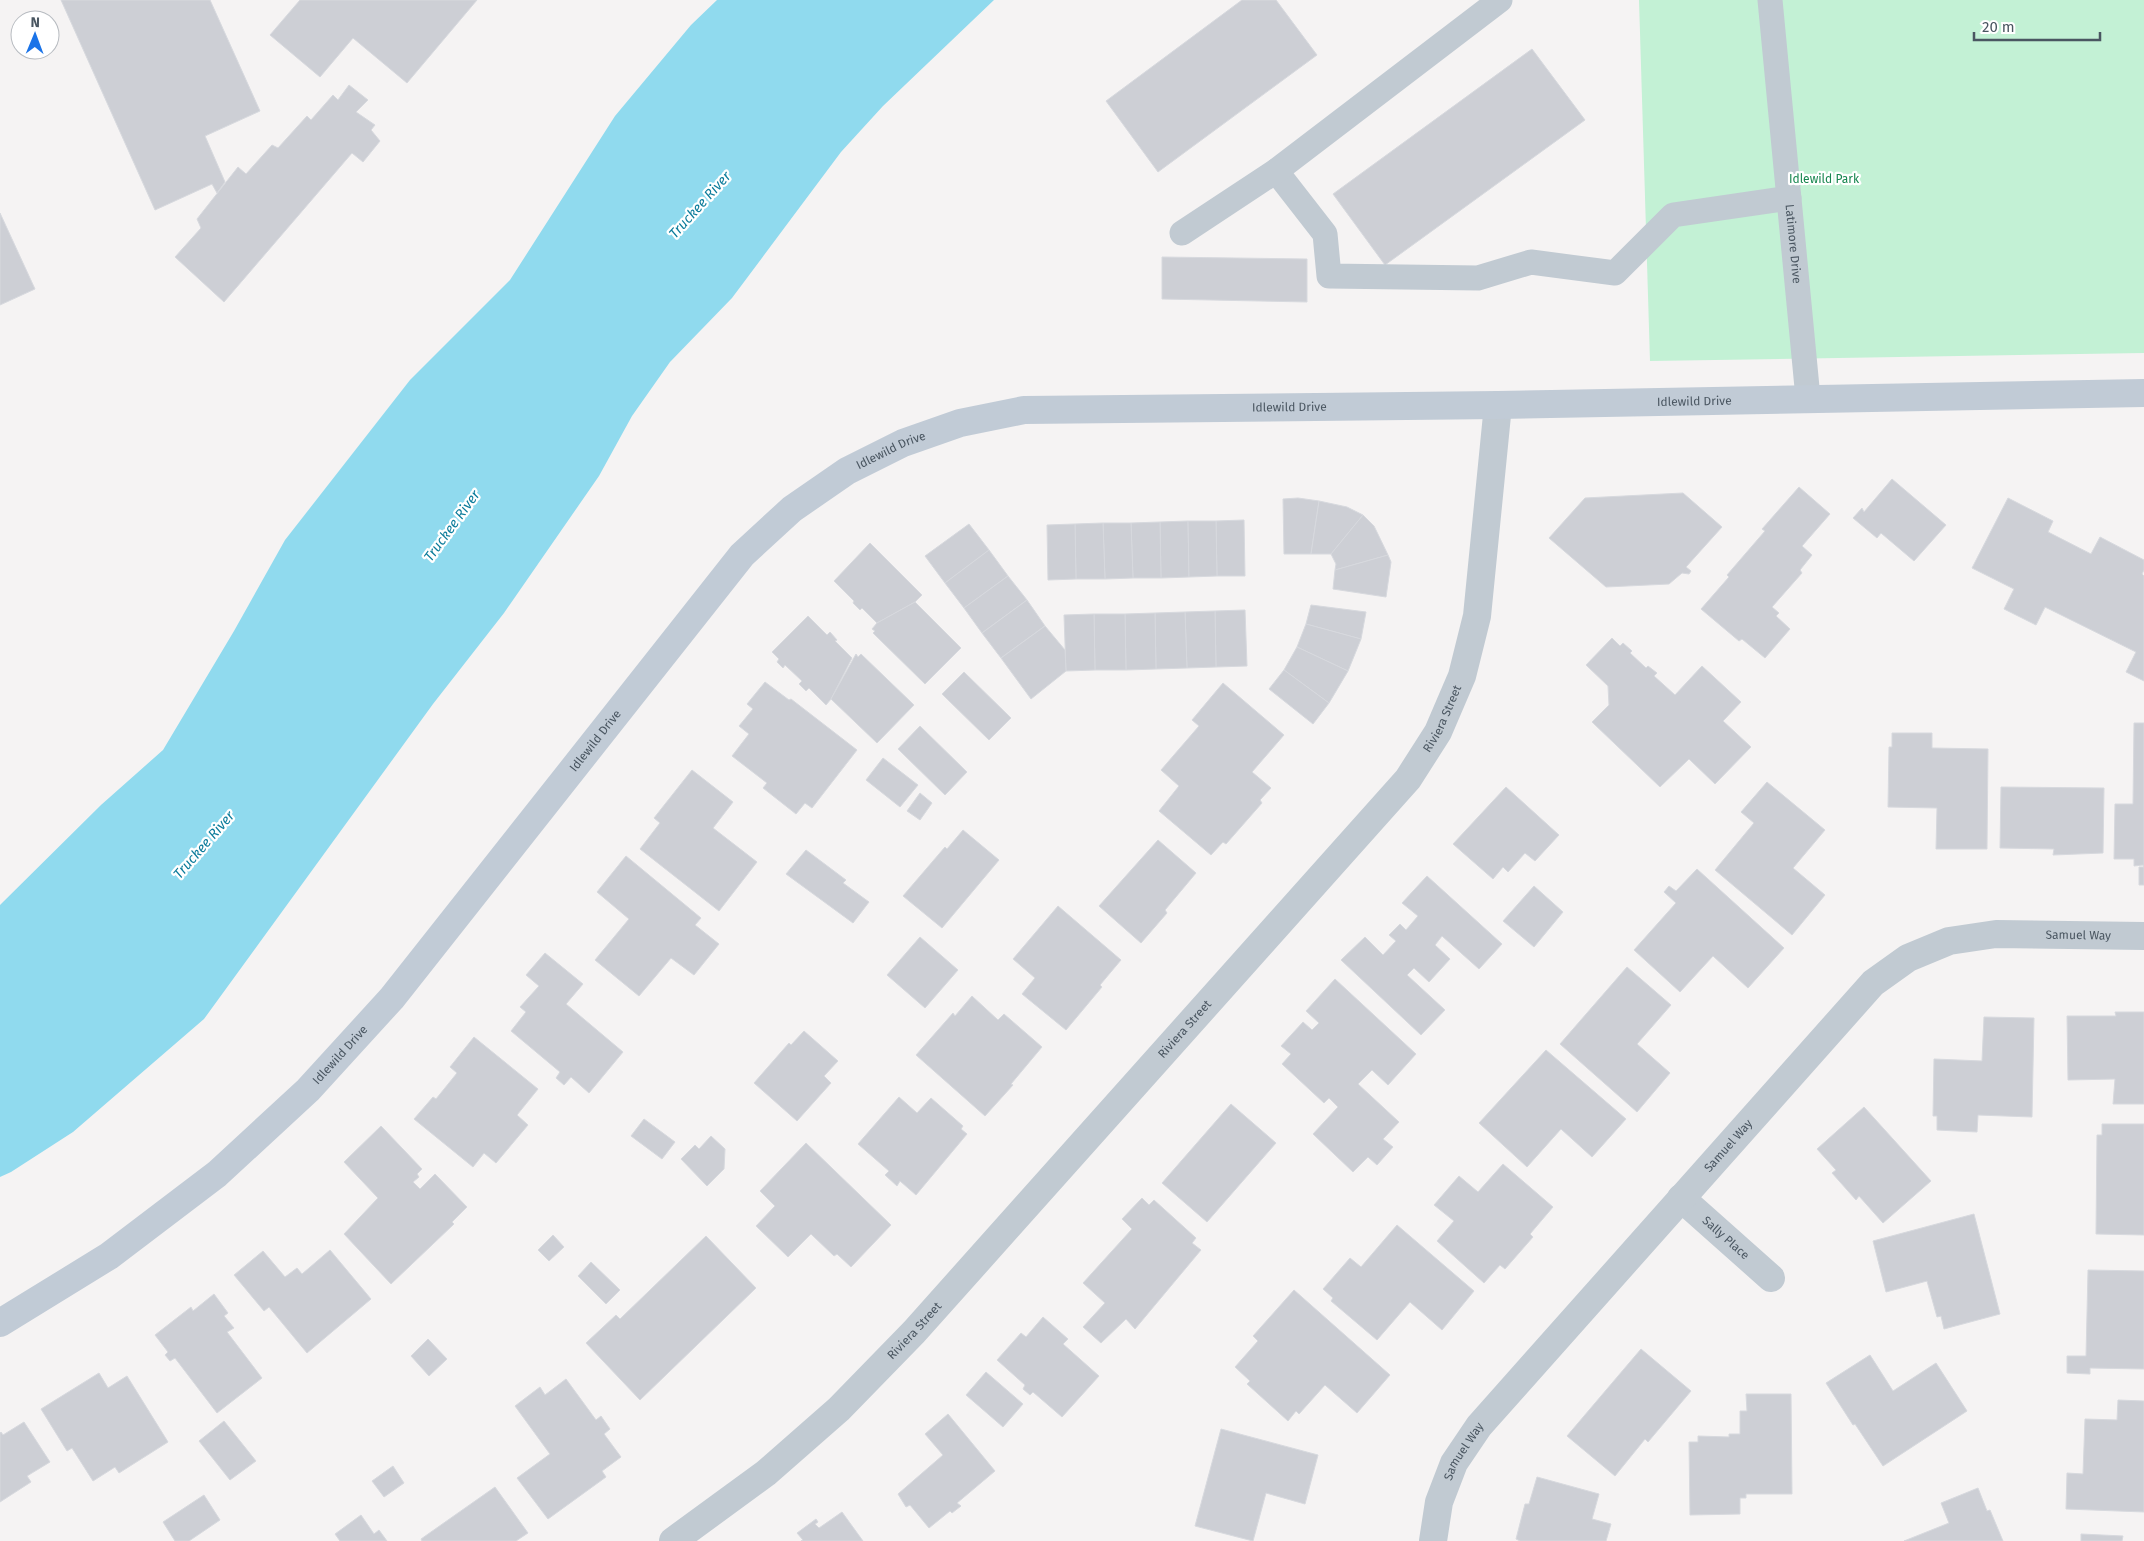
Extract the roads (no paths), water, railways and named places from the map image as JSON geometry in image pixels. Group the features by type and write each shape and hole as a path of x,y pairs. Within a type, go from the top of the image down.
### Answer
{"street":[{"name":"Idlewild Drive","path":"0,1323 109,1256 217,1174 308,1090 392,998 742,555 792,509 847,471 903,443 960,423 1024,410 1498,405 2144,393"},
{"name":"Riviera Street","path":"673,1541 766,1473 839,1409 900,1346 1408,779 1438,732 1462,676 1477,616 1498,405"},
{"name":"Samuel Way","path":"1433,1541 1439,1502 1454,1462 1479,1426 1873,983 1908,958 1949,941 1996,934 2144,936"},
{"name":"Sally Place","path":"1680,1198 1771,1278"}],"lane":[{"path":"1182,233 1276,171 1500,0"},
{"name":"Latimore Drive","path":"1770,0 1808,398"},
{"path":"1276,171 1326,234 1328,276 1478,278 1532,262 1614,274 1673,215 1789,198"}],"water":[{"name":"Truckee River","path":"717,0 994,0 883,106 841,152 732,298 670,362 632,416 599,476 504,613 433,704 204,1019 73,1132 11,1172 0,1177 0,905 101,805 163,750 234,631 285,540 410,380 510,280 615,116 691,25"}],"park label":[{"name":"Idlewild Park","path":"1824,179"}]}
